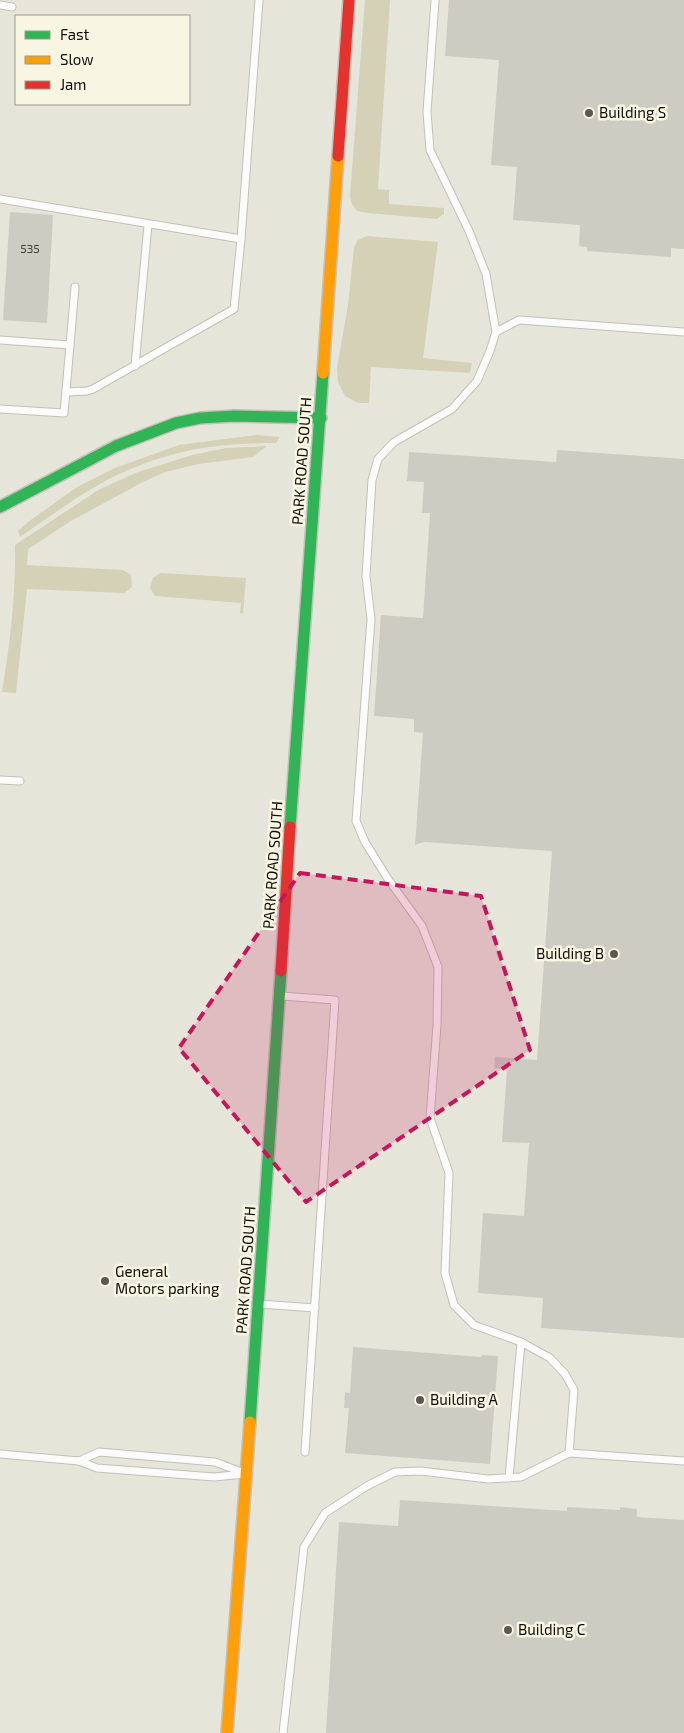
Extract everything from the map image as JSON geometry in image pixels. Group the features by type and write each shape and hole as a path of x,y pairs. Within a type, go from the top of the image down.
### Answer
{"main road":[{"name":"PARK ROAD SOUTH","path":"227,1733 247,1474 349,0"},
{"path":"0,507 30,493 81,462 133,437 181,421 226,415 321,418"}],"lane":[{"path":"66,392 87,392 234,309 259,0"},
{"path":"435,0 427,112 430,150 469,231 486,274 496,332 477,381 452,409 394,442 378,459 372,480 366,576 371,619 356,822 365,842 388,879 422,926 438,968 437,1025 430,1118 449,1173 445,1273 454,1305 474,1325 521,1342 550,1358 565,1374 574,1390 569,1453"},
{"path":"0,5 12,7"},
{"path":"0,199 241,239"},
{"path":"135,366 148,225"},
{"path":"0,409 64,413 75,287"},
{"path":"496,332 519,320 684,332"},
{"path":"0,340 70,345"},
{"path":"0,780 20,781"},
{"path":"279,996 335,1000 305,1452"},
{"path":"258,1304 315,1308"},
{"path":"509,1478 521,1342"},
{"path":"79,1461 99,1452 215,1462 247,1474"},
{"path":"283,1733 304,1547 325,1513 367,1486 395,1472 421,1471 488,1479 521,1477 569,1453 684,1461"},
{"path":"0,1454 79,1461 97,1468 214,1477 247,1474"}],"highlighted area":[{"path":"300,873 481,896 530,1050 306,1202 179,1048"}],"shaded area":[{"path":"365,0 390,0 378,189 389,190 389,204 444,208 444,214 437,219 368,213 357,211 352,204 350,196"},
{"path":"367,236 438,242 423,358 472,363 470,373 371,367 369,403 358,403 345,396 338,382 337,368 348,305 354,247 358,240"},
{"path":"256,435 280,437 276,443 252,443 207,448 164,457 143,464 100,484 20,537 18,531 28,522 77,487 115,468 179,445"},
{"path":"267,446 253,457 198,464 165,472 71,521 28,549 27,565 123,570 131,575 132,587 124,593 27,589 16,693 2,692 12,618 15,582 15,545 100,489 138,472 192,455 226,448"},
{"path":"160,573 246,578 243,614 240,613 241,603 155,596 150,588 153,578"}],"building":[{"name":"Building S","path":"449,0 684,0 684,249 671,248 671,257 587,251 587,247 579,246 580,225 513,220 517,167 491,165 499,60 445,56"},
{"path":"10,212 53,215 47,323 3,320"},
{"name":"Building B","path":"557,450 684,459 684,1338 541,1328 543,1298 478,1293 483,1213 524,1216 529,1143 502,1142 507,1069 494,1068 495,1057 537,1060 552,851 424,842 415,845 423,733 414,732 414,719 374,716 381,615 423,618 430,513 422,513 424,482 407,481 409,452 556,462"},
{"name":"Building A","path":"353,1347 481,1357 482,1355 498,1356 490,1464 345,1453 349,1408 344,1408 345,1392 350,1393"},
{"name":"Building C","path":"400,1500 567,1511 567,1507 620,1510 620,1507 637,1509 637,1517 684,1520 684,1733 326,1733 339,1522 398,1526"}],"traffic: fast":[{"path":"290,827 323,373"},
{"path":"0,507 116,446 176,423 200,418 234,416 321,418"},
{"path":"250,1422 281,971"}],"traffic: slow":[{"path":"323,373 338,156"},
{"path":"227,1733 250,1422"}],"traffic: jam":[{"path":"338,156 349,0"},
{"path":"281,971 290,827"}],"place":[{"name":"Building S","path":"589,113"},
{"name":"Building B","path":"614,954"},
{"name":"General Motors parking","path":"105,1281"},
{"name":"Building A","path":"420,1400"},
{"name":"Building C","path":"508,1630"}]}
